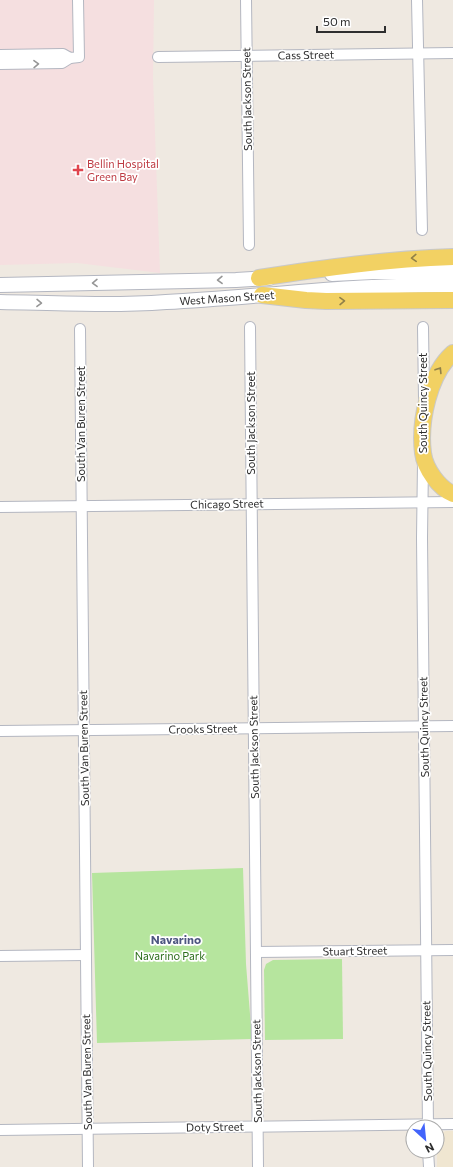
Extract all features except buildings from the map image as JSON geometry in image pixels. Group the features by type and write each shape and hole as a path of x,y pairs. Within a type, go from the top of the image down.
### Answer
{"main road":[{"path":"259,278 378,261 453,256"},
{"name":"West Mason Street","path":"0,285 259,278 374,272 453,272"},
{"name":"West Mason Street","path":"0,302 95,304 156,303 378,286 453,285"},
{"path":"262,295 326,301 453,300"},
{"path":"424,417 431,389 438,371 453,353"},
{"name":"South Quincy Street","path":"423,453 424,417"},
{"path":"423,453 427,466 436,480 446,491 453,494"}],"street":[{"path":"75,58 78,0"},
{"name":"South Jackson Street","path":"246,0 250,245"},
{"path":"417,0 422,230"},
{"name":"Cass Street","path":"158,57 453,53"},
{"path":"0,55 63,54 75,58"},
{"path":"0,64 62,63 75,58"},
{"name":"South Jackson Street","path":"250,327 258,1167"},
{"name":"South Quincy Street","path":"423,327 424,417"},
{"name":"South Van Buren Street","path":"80,329 88,1167"},
{"name":"South Quincy Street","path":"423,453 428,1119"},
{"name":"Chicago Street","path":"0,507 453,502"},
{"name":"Crooks Street","path":"0,731 453,726"},
{"name":"Stuart Street","path":"256,952 453,950"},
{"path":"0,956 86,954"},
{"name":"Doty Street","path":"0,1130 405,1126"}],"shaded area":[{"name":"Bellin Hospital Green Bay","path":"0,0 154,0 153,77 160,273 77,263 0,265"},
{"path":"445,1131 453,1131 453,1167 437,1167 437,1159 445,1159"}],"green space":[{"name":"Navarino Park","path":"243,868 246,964 252,1039 97,1043 92,873"},
{"path":"342,959 343,1039 265,1040 264,970 266,964 273,960"}],"place":[{"name":"Bellin Hospital Green Bay","path":"78,170"}],"district":[{"name":"Navarino","path":"176,940"}]}
